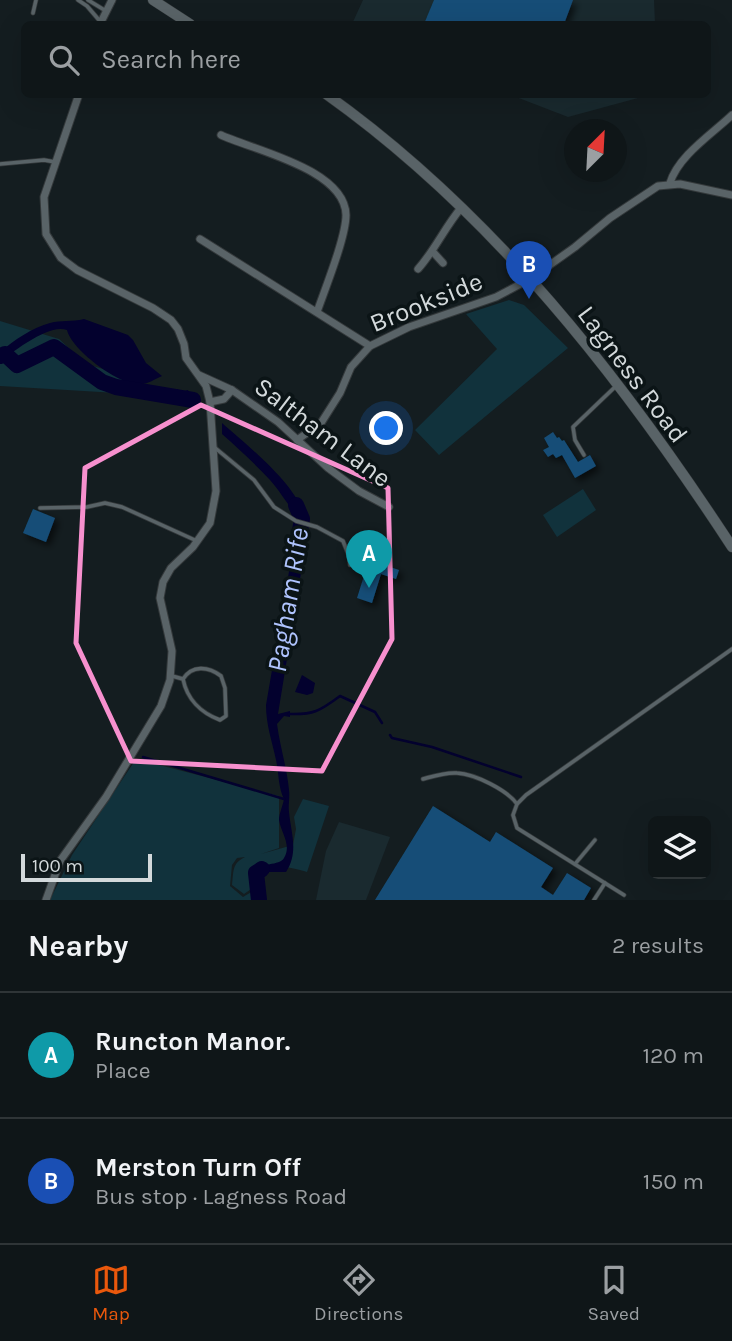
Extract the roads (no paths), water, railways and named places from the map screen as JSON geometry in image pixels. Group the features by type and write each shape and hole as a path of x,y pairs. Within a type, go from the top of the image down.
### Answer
{"main road":[{"path":"153,0 185,21"},
{"name":"Lagness Road","path":"331,98 389,142 461,208 530,279 579,334 618,384 732,547"}],"street":[{"path":"101,21 112,0"},
{"path":"46,900 60,861 106,797 161,706 170,675 172,651 160,598 163,582 171,568 211,523 216,491 210,402 206,386 186,358 178,329 171,320 153,308 77,270 61,258 46,234 44,197 78,98"},
{"path":"732,115 689,155 673,173 670,183 732,195"},
{"path":"220,135 306,169 336,191 343,202 346,214 344,230 317,312"},
{"path":"230,149 234,141"},
{"name":"Brookside","path":"297,440 321,423 340,393 351,367 370,346 410,327 496,297 530,279 633,201 657,186 670,183"},
{"path":"418,269 433,252 445,227 461,208"},
{"path":"200,239 370,346"},
{"path":"433,252 443,262"},
{"name":"Saltham Lane","path":"195,373 232,390 278,422 328,468 359,491 388,507"},
{"name":"Saltham Lane","path":"210,402 224,399 232,390"}],"lane":[{"path":"33,13 36,0"},
{"path":"78,0 88,6 99,21"},
{"path":"88,0 106,11"},
{"path":"0,164 44,160 57,162"},
{"path":"584,454 575,440 573,427 618,384"},
{"path":"212,445 254,480 279,511 343,541 350,565"},
{"path":"40,508 87,507 105,503 122,507 197,541"},
{"path":"624,895 517,828 513,815 517,804 732,649"},
{"path":"195,669 208,669 221,676 225,688 226,716 220,720 198,706 189,698 183,679 188,672 195,669"},
{"path":"170,675 183,679"},
{"path":"423,779 446,773 461,773 507,792 517,804"},
{"path":"575,864 595,840"},
{"path":"594,900 605,883"}],"water":[{"path":"84,319 128,335 146,363 162,376 144,384 121,380 77,347 67,330 60,329 32,339 0,361 0,352 36,328 54,322"},
{"path":"173,390 182,392 188,390 194,409 172,400"},
{"path":"222,423 284,481 302,508 306,521 291,508 275,485 222,434"},
{"path":"296,531 307,536 278,714 290,711 290,717 284,716 277,724 288,782 293,850 286,872 266,872 262,888 254,887 254,872 258,868 281,861 287,848 279,820 284,799 266,705"},
{"path":"302,675 315,683 313,693 307,695 295,692"}],"waterway":[{"name":"Pagham Rife","path":"0,356 5,354 17,365 54,347 102,382 116,387 193,400"},
{"name":"Pagham Rife","path":"296,505 302,519 296,554"},
{"path":"289,714 316,711 340,696 375,712 382,723"},
{"path":"390,735 392,738 432,747 521,777"},
{"path":"143,757 284,799"},
{"name":"Pagham Rife","path":"259,900 256,873 262,869"}],"place":[{"name":"Merston Turn Off","path":"529,299"},
{"name":"Runcton Manor.","path":"369,588"}]}
